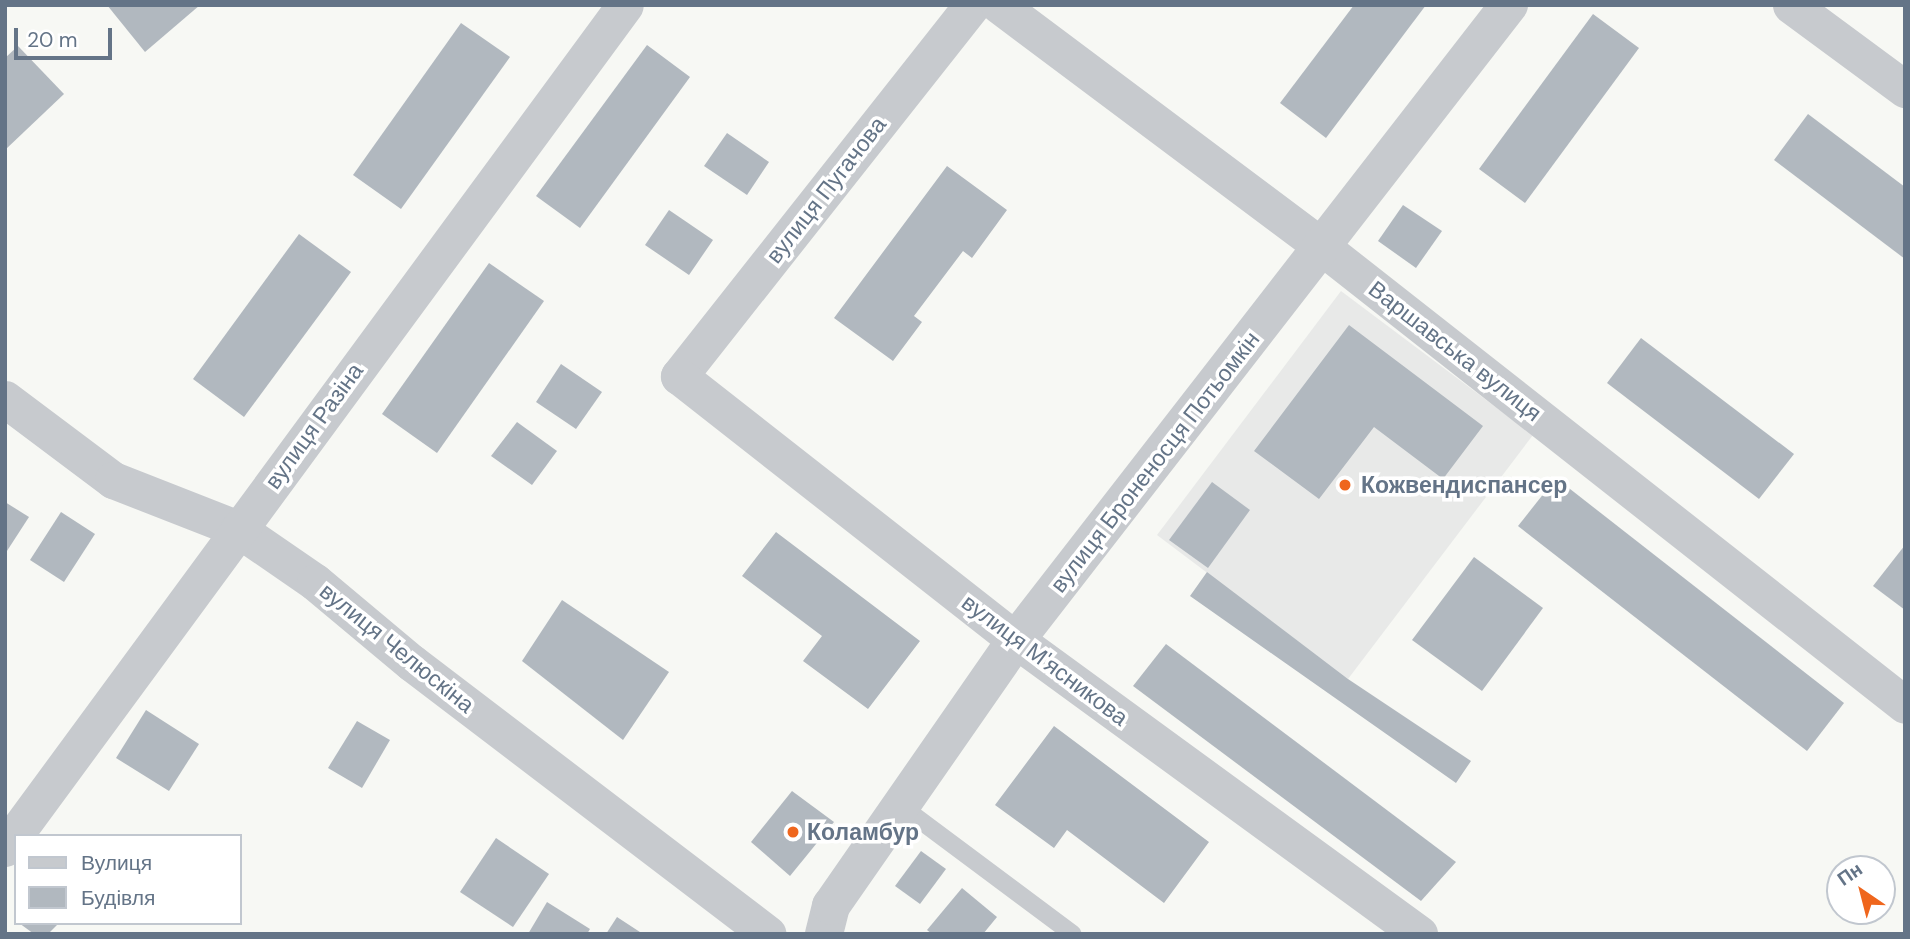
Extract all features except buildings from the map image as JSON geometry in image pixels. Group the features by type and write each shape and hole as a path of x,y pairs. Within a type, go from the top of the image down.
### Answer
{"street":[{"name":"вулиця Разіна","path":"15,834 625,5"},
{"name":"вулиця Пугачова","path":"679,376 972,5"},
{"name":"Варшавська вулиця","path":"999,5 1322,247 1905,705"},
{"name":"вулиця Броненосця Потьомкін","path":"824,934 831,905 1016,640 1509,5"},
{"path":"1791,5 1905,89"},
{"name":"вулиця М'ясникова","path":"679,376 1016,640 1419,934"},
{"name":"вулиця Челюскіна","path":"5,399 113,480 238,529 315,582 412,663 768,934"}],"lane":[{"path":"901,806 1073,934"}],"shaded area":[{"name":"Кожвендиспансер","path":"1341,291 1533,435 1348,679 1157,535"}],"place":[{"name":"Кожвендиспансер","path":"1345,485"},
{"name":"Коламбур","path":"793,832"}]}
